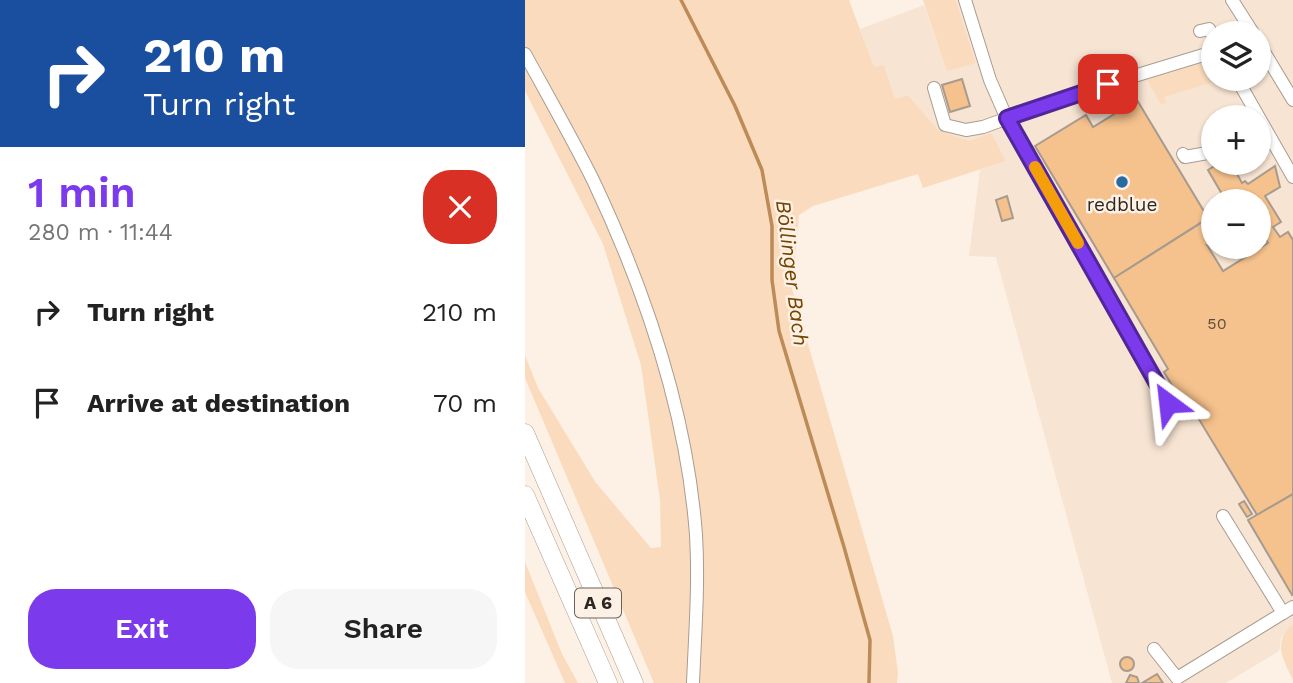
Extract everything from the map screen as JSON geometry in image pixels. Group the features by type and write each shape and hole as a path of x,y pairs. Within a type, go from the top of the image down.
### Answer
{"highway":[{"name":"A 6","path":"525,433 634,683"},
{"name":"A 6","path":"525,495 608,683"}],"street":[{"path":"965,0 989,80 1007,118 1168,403"},
{"path":"1232,0 1245,21"},
{"path":"525,54 593,180 635,279 664,364 686,457 695,534 697,601 693,683"},
{"path":"934,88 945,125 966,130 1201,56"},
{"path":"1271,64 1293,100"},
{"path":"1271,139 1293,177"},
{"path":"1183,154 1185,157 1201,154"},
{"path":"1154,649 1177,678 1288,610 1223,516"}],"shaded area":[{"path":"525,0 849,0 874,67 884,65 895,99 908,95 938,130 970,141 991,133 1006,161 923,188 918,174 813,206 799,215 792,289 893,636 897,683 654,683 525,378 525,355 538,388 596,483 651,548 661,547 660,500 641,365 603,244 525,91"},
{"path":"923,0 956,0 976,63 947,71"},
{"path":"956,0 1293,0 1293,624 1281,638 1279,651 1226,683 1112,683 996,257 969,256 980,170 1005,161 970,141 938,130 908,95 895,99 884,65 874,68 860,29 924,5 947,70 976,62"},
{"path":"1201,63 1201,86 1164,97 1167,103 1161,104 1147,80"},
{"path":"525,562 562,654 578,683 565,683 525,592"},
{"path":"1293,624 1293,680 1283,658 1281,644"}],"building":[{"path":"962,79 970,106 950,112 942,85"},
{"name":"redblue","path":"1137,100 1201,206 1201,222 1114,278 1035,146 1086,115 1093,127"},
{"path":"1275,166 1280,187 1271,192 1271,189 1219,189 1211,175 1238,175 1242,183 1245,181 1248,184 1262,175 1271,175 1271,169"},
{"path":"1007,196 1013,218 1002,221 996,200"},
{"path":"1271,206 1281,222 1273,227 1280,237 1288,232 1293,240 1293,494 1257,515 1197,416 1192,419 1164,372 1168,369 1114,278 1201,223 1201,259 1216,259 1223,271 1242,259 1271,259"},
{"path":"1293,494 1293,594 1292,595 1248,520"},
{"path":"1244,501 1252,514 1247,517 1239,504"},
{"path":"1127,657 1132,659 1132,669 1127,671 1122,669 1120,664 1122,659"},
{"path":"1157,674 1163,683 1142,683"},
{"path":"1130,675 1137,677 1139,683 1126,683"}],"waterway":[{"name":"Böllinger Bach","path":"681,0 735,106 762,170 772,226 772,280 779,331 870,640 869,683"}],"slow traffic":[{"path":"1035,167 1078,243"}],"place":[{"name":"redblue","path":"1122,182"}],"route":[{"path":"1108,84 1007,118 1168,403"}]}
